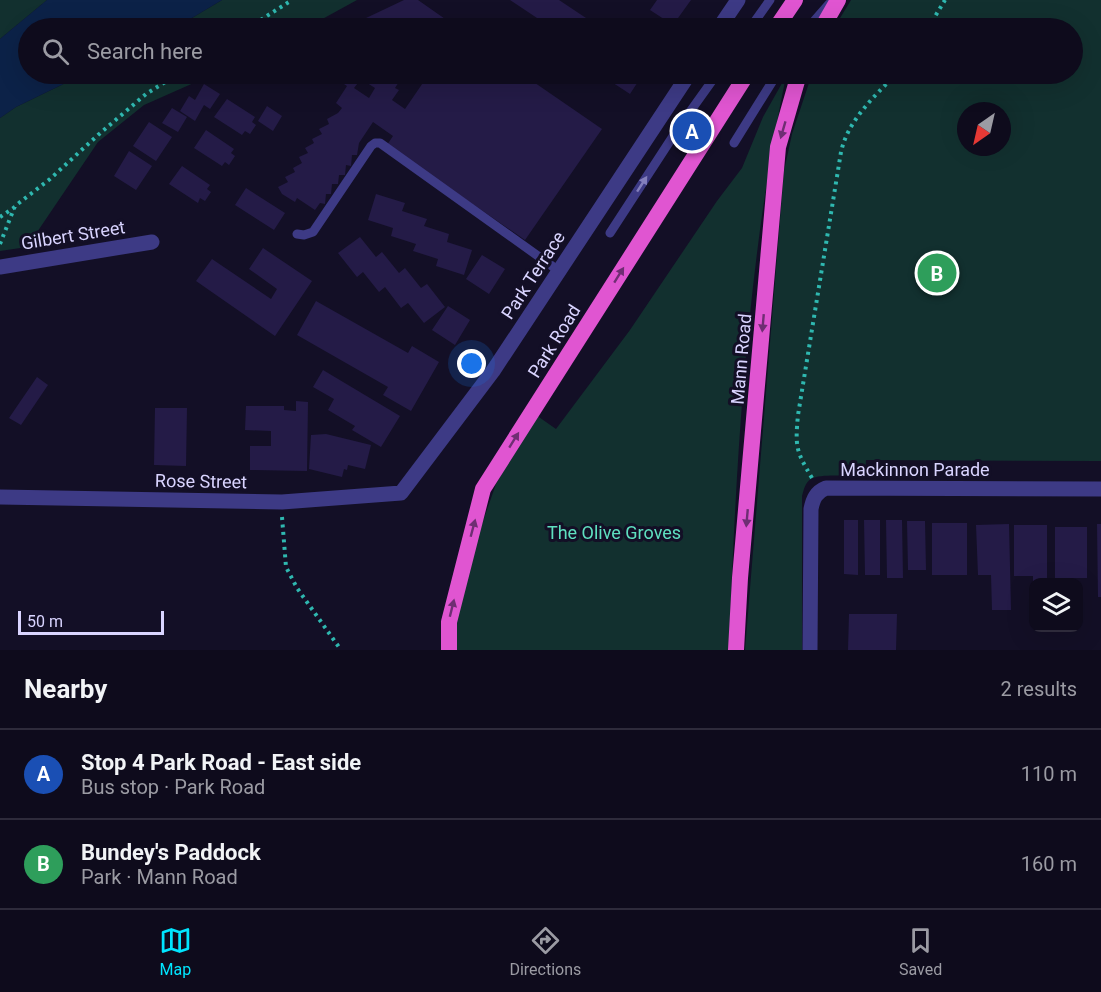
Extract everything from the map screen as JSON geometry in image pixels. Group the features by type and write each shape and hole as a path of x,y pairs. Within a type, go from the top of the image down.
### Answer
{"highway":[{"path":"783,18 795,0"},
{"path":"828,18 838,0"},
{"name":"Park Road","path":"449,650 448,622 483,489 741,84"},
{"name":"Mann Road","path":"736,650 740,578 778,147 796,84"}],"street":[{"path":"726,18 738,0"},
{"name":"Park Terrace","path":"401,493 493,371 683,84"},
{"name":"Gilbert Street","path":"0,267 152,242"},
{"name":"Mackinnon Parade","path":"810,650 811,509 813,500 820,490 826,488 1101,489"},
{"name":"Rose Street","path":"0,497 282,502 401,493"}],"lane":[{"path":"757,18 770,0"},
{"path":"817,18 832,0"},
{"path":"610,233 710,84"},
{"path":"734,143 771,84"},
{"path":"297,234 304,235 313,232 371,146 380,143 559,270"}],"path":[{"path":"264,18 292,0"},
{"path":"934,18 945,0"},
{"path":"0,217 50,179 146,94 162,84"},
{"path":"820,490 798,456 796,437 841,152 844,138 851,124 887,84"},
{"path":"0,244 15,206"},
{"path":"282,502 286,567 297,588 341,650"}],"green space":[{"path":"0,0 47,0 25,18 18,18 18,24 0,39"},
{"path":"222,0 357,0 324,18 192,18"},
{"path":"851,0 1101,0 1101,461 866,460 865,476 829,476 811,479 806,484 802,496 802,650 745,650 784,171 792,134 809,84 1083,84 1083,18 840,18"},
{"path":"63,84 191,84 144,105 98,142 27,247 0,251 0,118 16,107"},
{"name":"The Olive Groves","path":"782,84 785,84 762,218 746,361 735,506 729,650 456,650 455,622 467,567 496,484 536,415 556,429 630,330 742,168 763,117"}],"water":[{"path":"47,0 222,0 192,18 25,18"},
{"path":"18,24 18,84 63,84 16,107 0,118 0,39"}],"building":[{"path":"404,0 418,0 444,18 366,18"},
{"path":"510,0 559,0 586,18 537,18"},
{"path":"657,0 691,0 678,18 662,18 650,10"},
{"path":"204,84 220,94 210,109 204,105 195,121 180,111 189,96 195,100"},
{"path":"344,84 357,84 354,88 369,98 375,88 369,84 398,84 395,88 399,90 392,100 405,109 422,84 537,84 602,129 525,240 387,145 393,136 373,122 359,143 357,155 352,155 351,166 346,165 345,175 339,175 338,184 332,184 331,194 326,194 325,204 320,203 315,210 297,198 295,202 282,194 278,187 288,182 285,177 295,172 293,168 302,163 299,157 308,153 305,148 314,143 312,139 322,134 319,129 329,124 327,119 342,108 336,103 347,86"},
{"path":"615,84 636,84 630,94"},
{"path":"227,99 255,117 252,122 256,125 250,134 245,131 242,135 214,117"},
{"path":"267,106 282,116 273,131 258,121"},
{"path":"172,108 187,117 178,132 162,123"},
{"path":"149,122 172,137 156,161 133,146"},
{"path":"206,130 234,149 231,153 235,156 229,165 225,162 222,166 194,148"},
{"path":"129,151 152,166 136,190 114,176"},
{"path":"182,166 210,185 207,189 211,192 205,201 200,198 198,203 169,184"},
{"path":"246,188 285,213 274,230 235,205"},
{"path":"376,194 405,203 402,211 427,219 424,226 449,234 447,242 472,250 464,275 436,266 438,259 413,251 416,244 391,236 393,228 368,220"},
{"path":"360,237 376,257 382,252 399,273 405,268 421,288 427,284 445,307 424,323 408,303 401,308 385,287 379,292 363,272 357,277 338,253"},
{"path":"263,248 312,281 275,336 196,281 212,259 271,299 277,289 249,269"},
{"path":"482,255 505,269 489,294 466,279"},
{"path":"316,301 408,353 412,346 439,362 411,411 383,395 388,387 297,335"},
{"path":"448,306 470,320 455,345 432,330"},
{"path":"323,370 400,416 381,447 352,430 355,426 328,410 334,399 313,387"},
{"path":"37,377 48,385 21,425 9,418"},
{"path":"296,401 308,402 307,471 250,470 250,446 271,446 271,431 245,430 246,406 284,406 284,410 296,411"},
{"path":"155,408 187,408 186,466 154,465"},
{"path":"326,434 371,445 365,469 348,465 342,477 309,469 311,435"},
{"path":"844,520 858,520 858,575 844,574"},
{"path":"864,520 880,520 880,575 865,575"},
{"path":"886,520 902,520 903,578 887,578"},
{"path":"907,521 925,521 926,570 908,570"},
{"path":"932,523 967,523 967,575 932,575"},
{"path":"1009,524 1011,610 992,610 991,575 978,575 976,525"},
{"path":"1097,524 1101,524 1101,597 1098,597"},
{"path":"1014,525 1047,525 1047,578 1014,576"},
{"path":"1055,527 1087,527 1087,578 1055,578"},
{"path":"849,614 897,614 896,650 848,650"}],"place":[{"name":"Stop 4 Park Road - East side","path":"692,131"},
{"name":"Bundey's Paddock","path":"937,273"}]}
